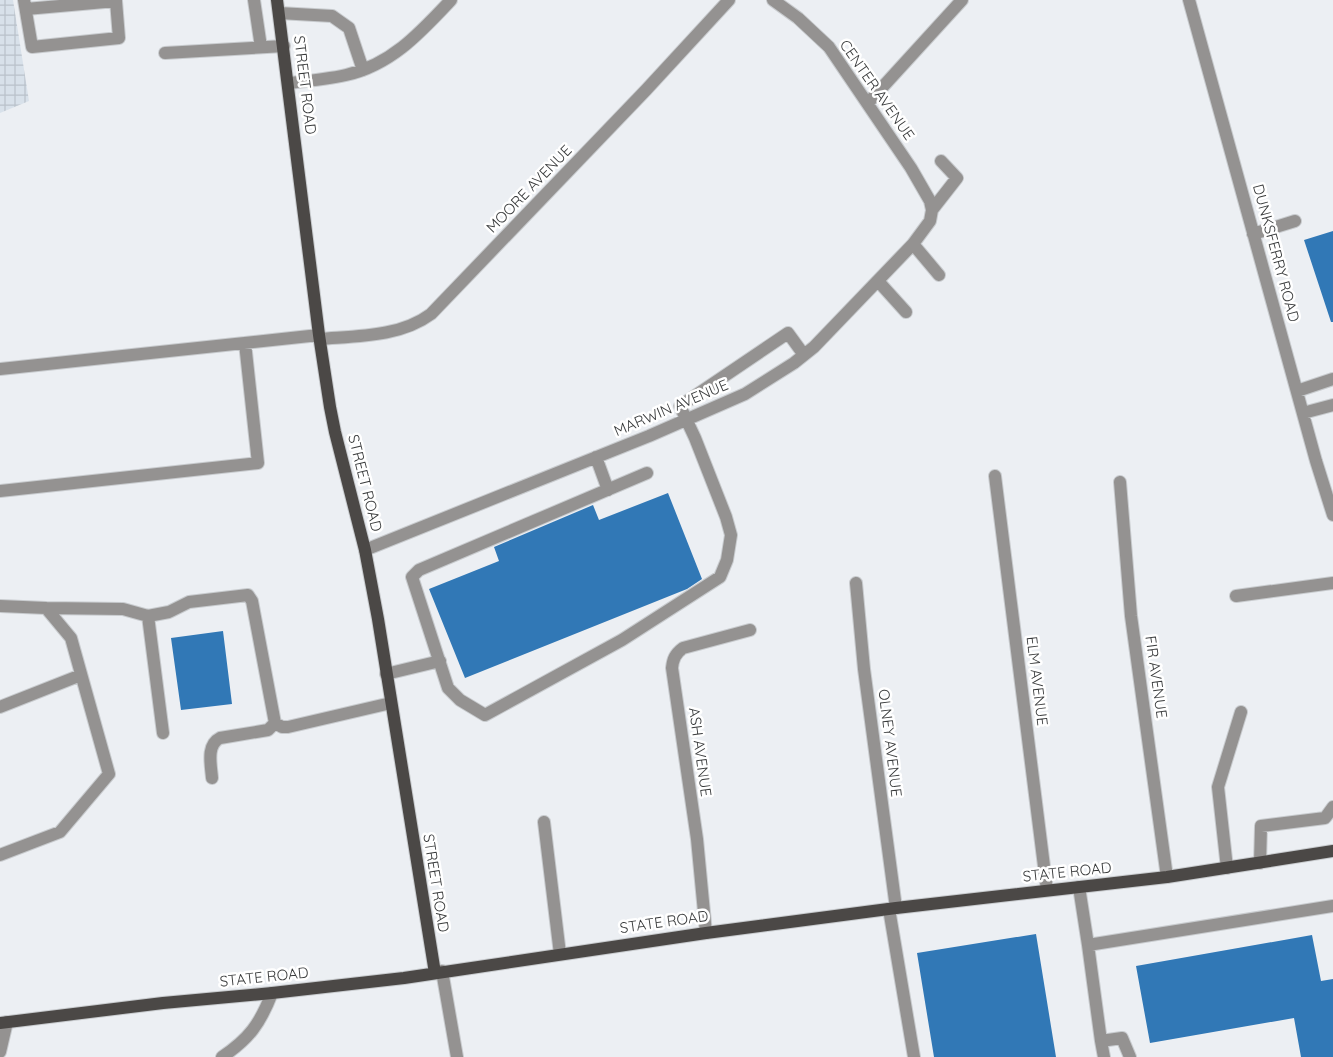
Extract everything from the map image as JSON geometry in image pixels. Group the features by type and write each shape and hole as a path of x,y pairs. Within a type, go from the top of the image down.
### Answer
{"main road":[{"name":"STREET ROAD","path":"278,6 320,337 335,432 364,550 438,972"},
{"name":"STATE ROAD","path":"4,1022 163,1003 404,978 706,933 892,908 1167,877 1333,851"}],"street":[{"path":"254,0 261,47"},
{"path":"289,83 346,75 390,58 416,36 451,0"},
{"name":"MOORE AVENUE","path":"0,369 245,343 398,330 415,324 431,314 646,90 729,0"},
{"name":"CENTER AVENUE","path":"774,0 798,18 829,47 911,168 930,201 932,212"},
{"path":"868,103 962,0"},
{"name":"DUNKSFERRY ROAD","path":"1189,0 1333,515"},
{"path":"116,1 120,38 32,47 25,4 116,1"},
{"path":"278,6 332,16 349,28 363,70"},
{"path":"165,53 284,46"},
{"name":"MARWIN AVENUE","path":"364,550 649,436 746,394 804,355 825,336 913,244 930,221 932,212 957,178 941,162"},
{"path":"1254,234 1295,221"},
{"path":"913,244 939,275"},
{"path":"878,281 906,312"},
{"path":"646,473 419,570 412,577 448,688 460,700 485,715 622,640 720,577 727,560 731,535 726,517 687,418 680,406 788,333 804,355"},
{"path":"0,491 258,463 245,343"},
{"path":"1297,391 1333,379"},
{"path":"1303,413 1333,406"},
{"path":"596,457 608,490"},
{"name":"ELM AVENUE","path":"995,476 1047,890"},
{"name":"FIR AVENUE","path":"1120,482 1131,616 1167,877"},
{"name":"OLNEY AVENUE","path":"856,583 892,908 914,1057"},
{"path":"1236,596 1333,583"},
{"path":"0,606 123,609 148,616 169,612 189,602 248,595 252,602 275,723 282,727 288,727 391,702"},
{"path":"0,855 60,832 109,774 71,638 46,608"},
{"path":"148,616 162,733"},
{"name":"ASH AVENUE","path":"706,933 697,839 672,668 674,658 683,648 750,630"},
{"path":"386,674 440,661"},
{"path":"0,708 81,675"},
{"path":"1228,868 1218,787 1241,712"},
{"path":"212,778 211,747 216,740 268,730 275,723"},
{"path":"1260,863 1262,826 1325,818 1333,807"},
{"path":"544,822 560,954"},
{"path":"1079,887 1104,1057"},
{"path":"1088,945 1333,906"},
{"name":"STREET ROAD","path":"438,972 457,1057"},
{"path":"222,1057 234,1049 252,1032 266,1009 272,993"},
{"path":"0,1052 4,1022"},
{"path":"1101,1041 1122,1038 1130,1057"}],"shaded area":[{"path":"0,0 13,0 29,101 0,113"}],"building":[{"path":"1333,231 1333,322 1331,322 1304,240"},
{"path":"668,493 702,579 687,589 465,678 429,589 499,561 494,547 593,505 599,520"},
{"path":"223,631 232,704 181,710 171,638"},
{"path":"1036,934 1056,1057 934,1057 917,953"},
{"path":"1312,935 1321,981 1333,979 1333,1057 1301,1057 1294,1018 1150,1043 1136,966"}]}
